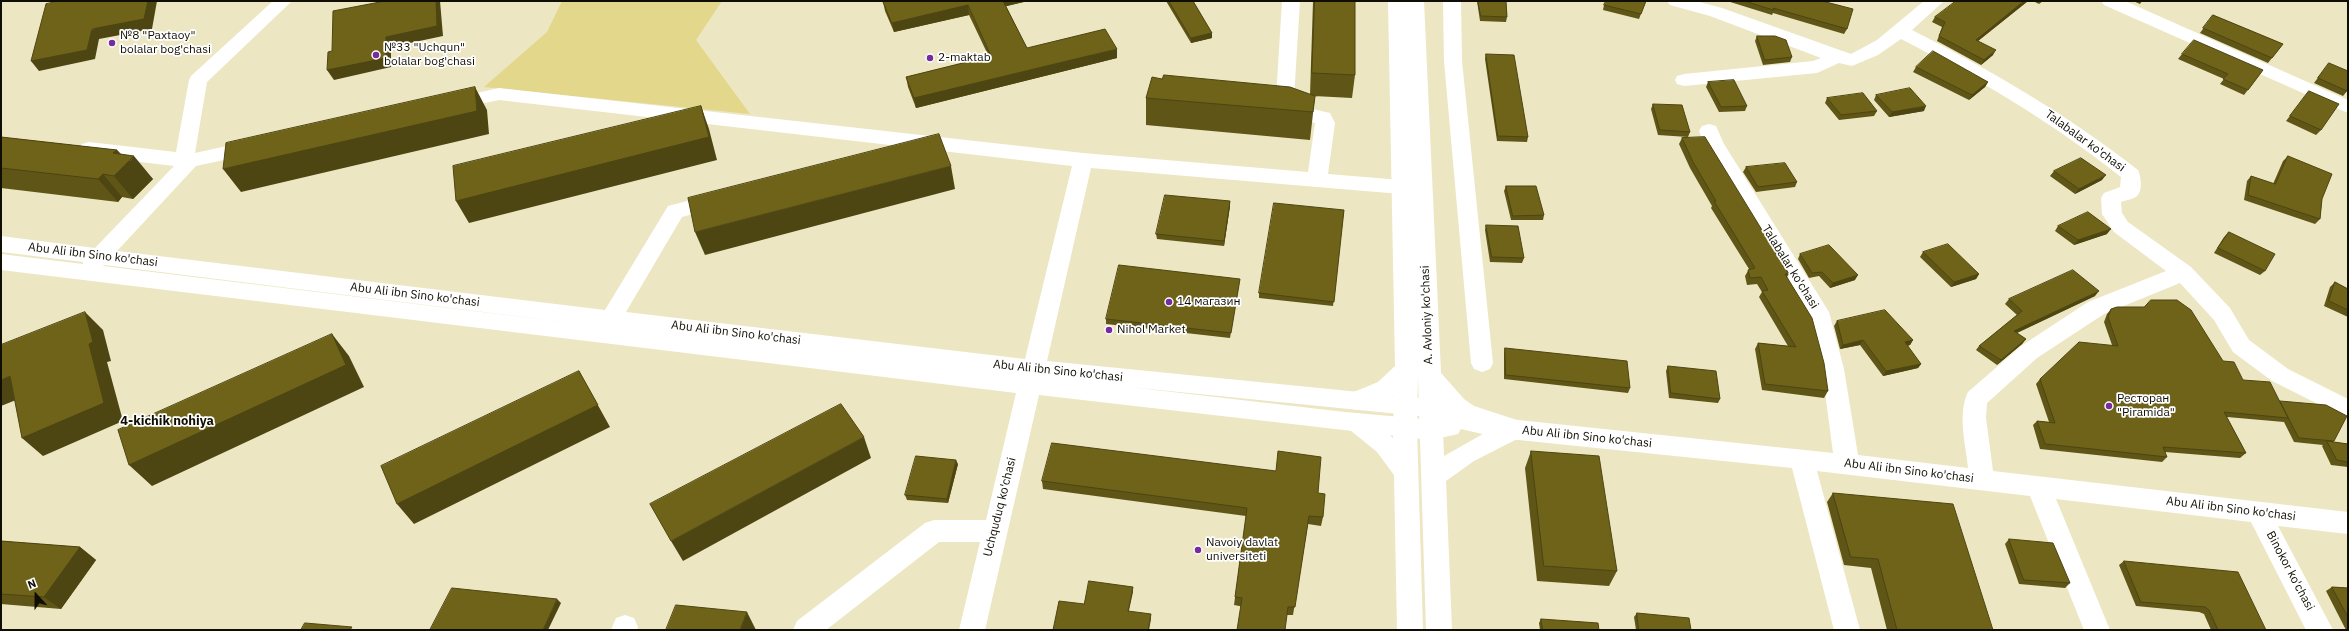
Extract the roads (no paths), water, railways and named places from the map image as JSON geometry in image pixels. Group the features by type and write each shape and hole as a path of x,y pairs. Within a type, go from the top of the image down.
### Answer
{"street":[{"path":"84,272 187,161 198,80 283,1"},
{"path":"1291,1 1285,98 1290,107 1304,114 1323,118 1325,123 1318,180"},
{"name":"A. Avloniy ko'chasi","path":"1397,1 1400,187 1406,370 1405,416 1410,630"},
{"name":"A. Avloniy ko'chasi","path":"1415,1 1439,630"},
{"path":"1452,1 1453,61 1482,363"},
{"path":"1676,1 1716,12 1837,57 1851,60 1864,56 1899,31 1935,1"},
{"path":"2110,1 2348,107"},
{"name":"Talabalar ko'chasi","path":"1899,31 1973,68 2030,101 2131,175 2130,191 2111,198 2112,214 2121,227 2183,273"},
{"path":"1684,80 1817,67 1837,57"},
{"path":"438,107 499,94 927,144 1083,160 1400,187"},
{"name":"Talabalar ko'chasi","path":"1708,131 1714,144 1818,312 1832,369 1847,464"},
{"path":"70,147 187,161 275,143"},
{"path":"881,156 927,144"},
{"name":"Uchquduq ko'chasi","path":"972,630 994,531 1033,377 1083,160"},
{"path":"606,327 675,211 736,195"},
{"name":"Abu Ali ibn Sino ko'chasi","path":"1,244 101,255 606,327"},
{"name":"Abu Ali ibn Sino ko'chasi","path":"1,262 606,327 1033,377 1357,412 1405,416 1430,408 1470,424"},
{"path":"1982,480 1974,418 1976,398 2029,352 2096,308 2183,273 2222,314 2241,346 2280,375 2348,410"},
{"path":"1406,370 1386,389 1357,412 1395,454 1406,474"},
{"path":"1429,376 1456,406 1466,413 1515,429"},
{"name":"Abu Ali ibn Sino ko'chasi","path":"1405,416 1431,430 1470,424 1847,464 2348,523"},
{"path":"1433,477 1466,454 1515,429"},
{"path":"1802,459 1847,630"},
{"path":"2039,487 2097,630"},
{"name":"Binokor ko'chasi","path":"2259,513 2320,630"},
{"path":"806,630 934,530 994,531"}],"place":[{"name":"№8 \"Paxtaoy\" bolalar bog'chasi","path":"112,43"},
{"name":"№33 \"Uchqun\" bolalar bog'chasi","path":"376,55"},
{"name":"2-maktab","path":"930,58"},
{"name":"14 магазин","path":"1169,302"},
{"name":"Nihol Market","path":"1109,330"},
{"name":"Ресторан \"Piramida\"","path":"2109,406"},
{"name":"Navoiy davlat universiteti","path":"1198,550"}],"district":[{"name":"4-kichik nohiya","path":"167,421"}]}
